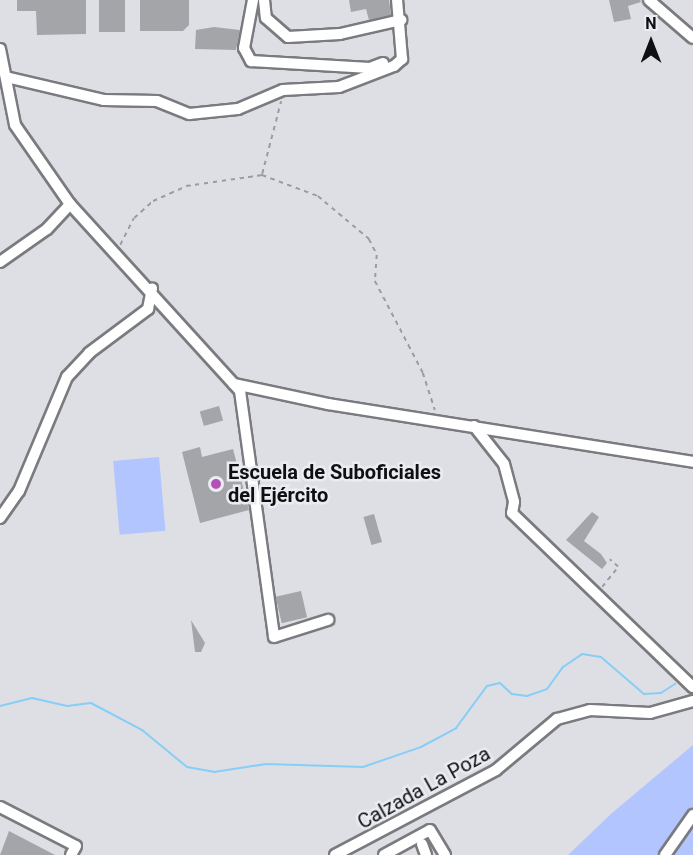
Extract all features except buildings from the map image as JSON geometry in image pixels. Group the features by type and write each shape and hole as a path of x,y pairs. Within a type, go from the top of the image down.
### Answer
{"street":[{"path":"6,77 104,100 157,100 189,114 238,109 283,90 339,87 394,66 402,55 401,20 397,0"},
{"path":"649,0 693,38"},
{"path":"258,3 274,30 288,37 340,34 401,20"},
{"path":"258,3 244,48 251,61 370,68 402,55"},
{"path":"0,49 6,77 4,91 15,124 70,204 115,256 152,288 240,391 274,637 328,620"},
{"path":"0,261 48,229 70,204"},
{"path":"0,518 19,491 67,377 89,353 148,309 152,288"},
{"path":"234,384 693,462"},
{"path":"474,426 504,465 514,502 512,513 693,687"},
{"name":"Calzada La Poza","path":"335,855 360,850 496,770 557,719 590,710 650,713 693,701"},
{"path":"0,807 76,846 71,855"},
{"path":"665,855 693,815"},
{"path":"384,855 430,830 445,855"}],"path":[{"path":"262,175 283,90"},
{"path":"115,256 134,218 166,193 262,175 318,196 369,239 377,255 378,291 423,373 438,420"},
{"path":"596,594 616,572 610,560"}],"shaded area":[{"path":"159,457 165,531 120,535 113,461"},
{"path":"693,745 693,855 568,855 612,813"}],"waterway":[{"path":"0,706 32,698 67,706 91,703 142,730 187,767 214,772 266,764 363,767 421,747 456,728 487,686 500,683 512,694 527,696 547,689 563,667 582,654 601,657 644,694 661,693 675,684"}],"place":[{"name":"Escuela de Suboficiales del Ejército","path":"216,484"}]}
